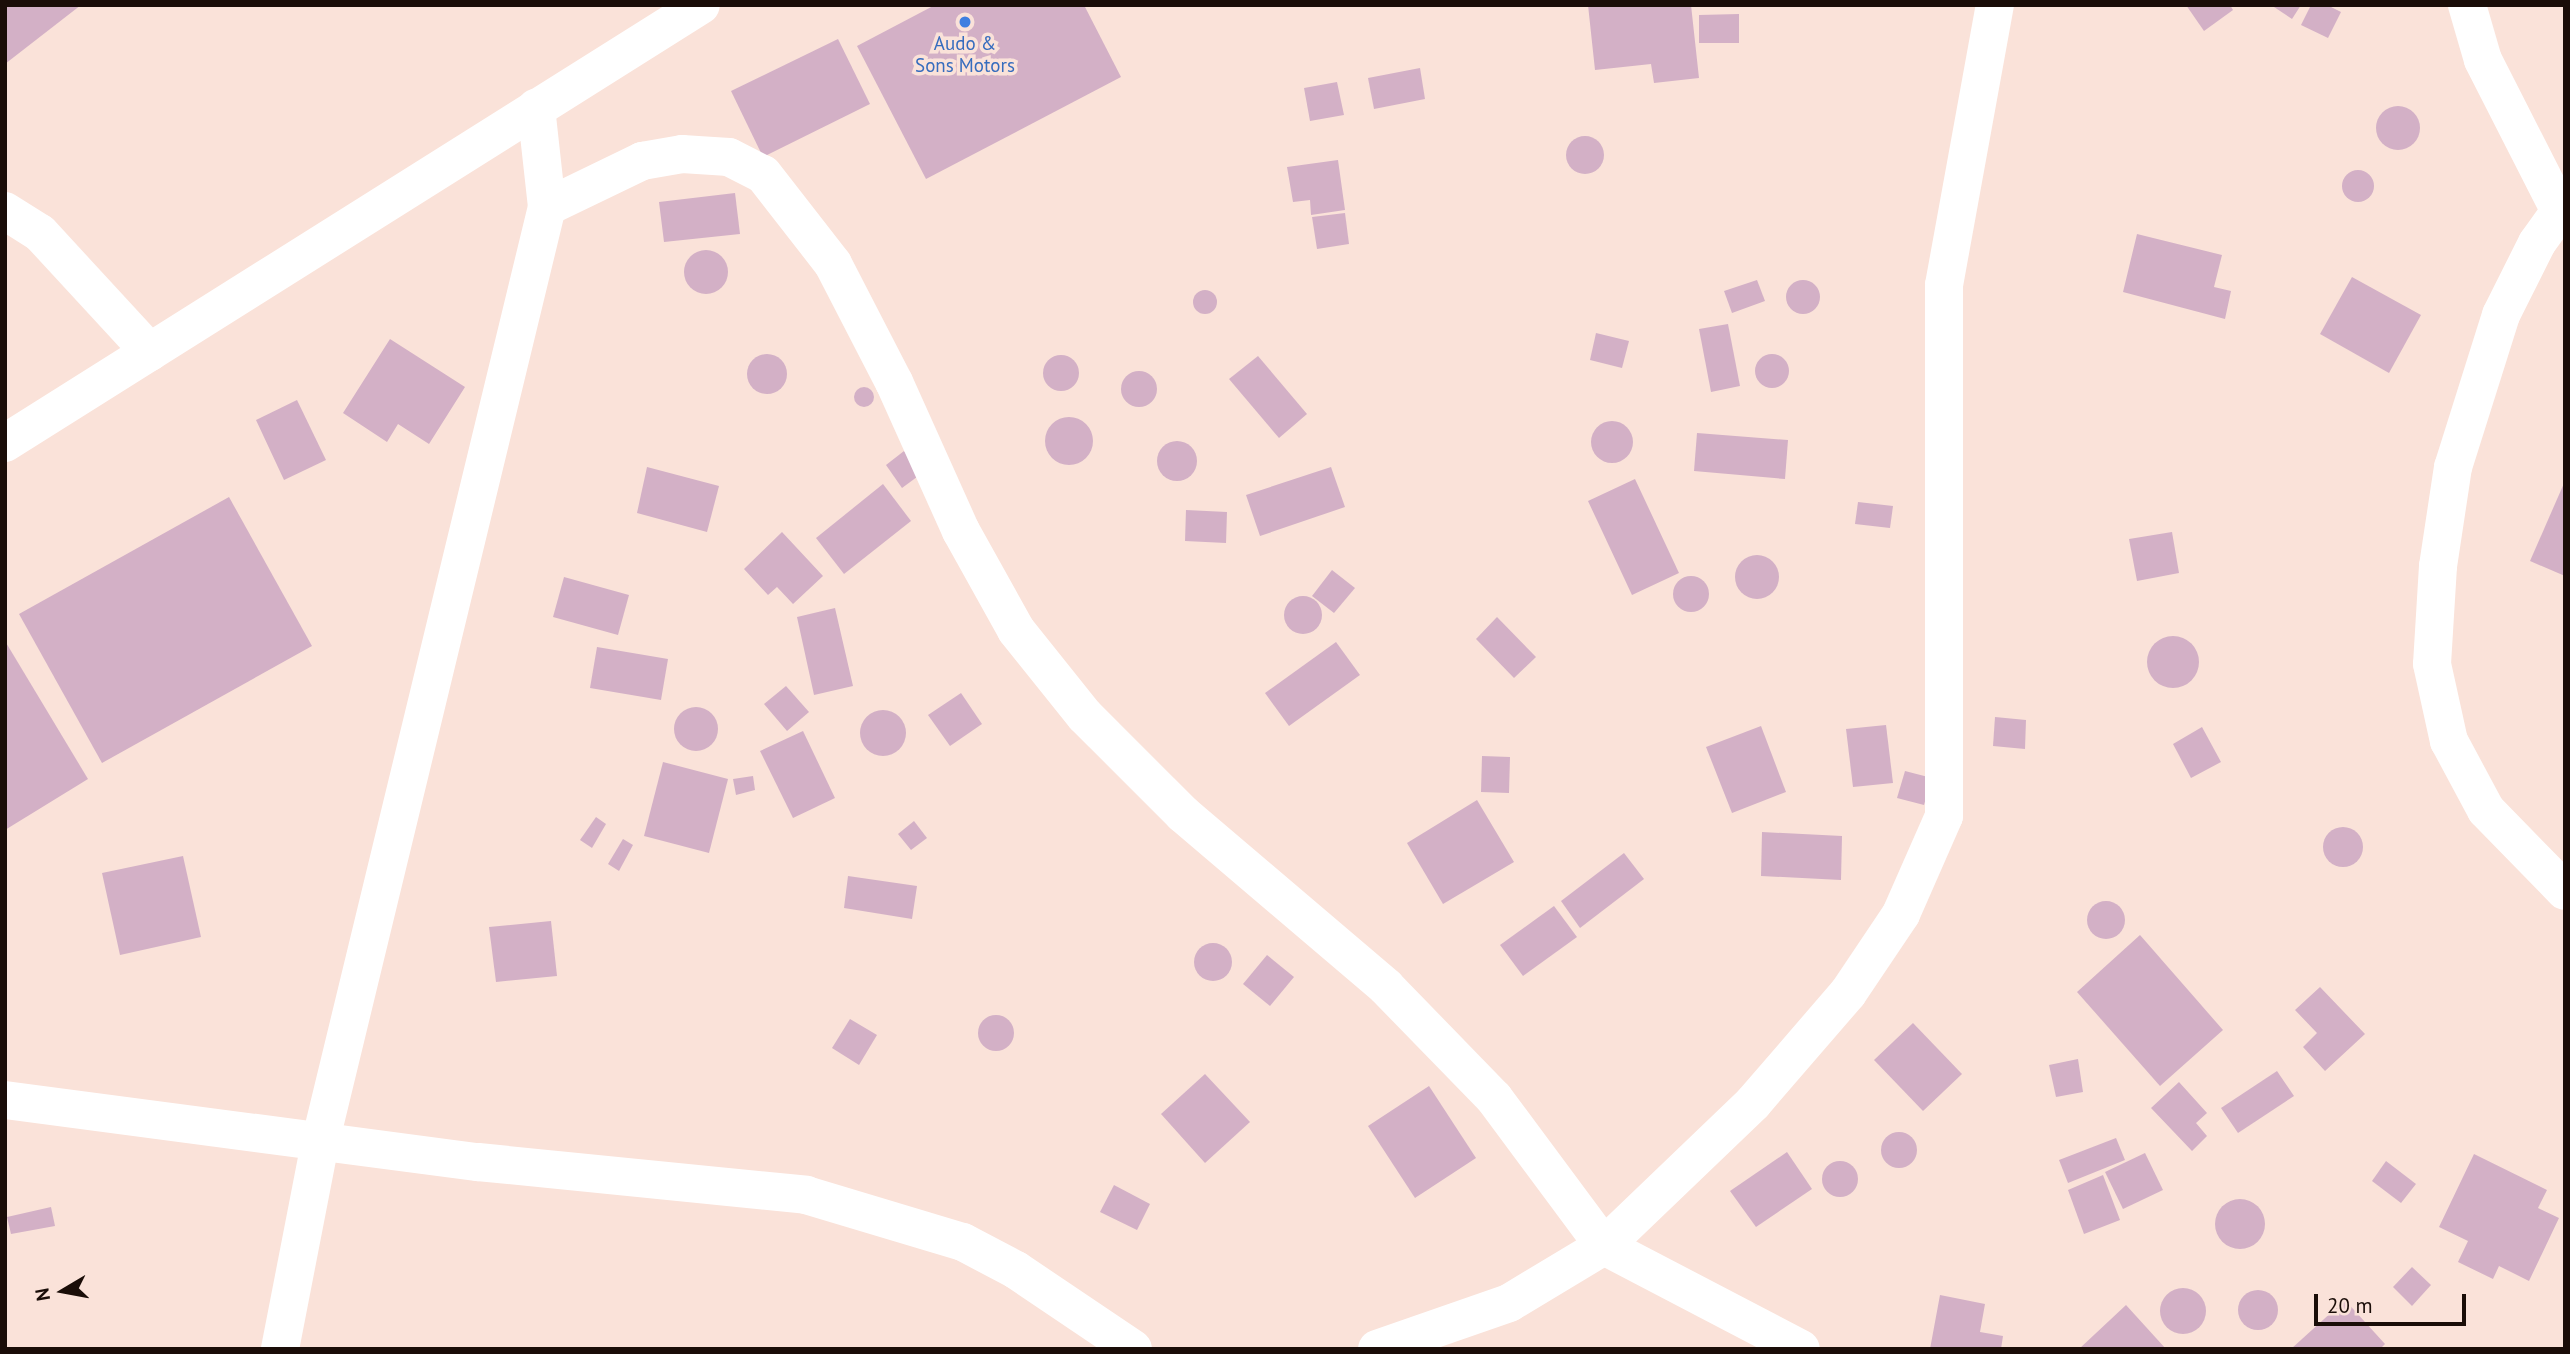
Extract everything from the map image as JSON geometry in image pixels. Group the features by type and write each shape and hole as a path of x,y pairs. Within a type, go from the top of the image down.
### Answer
{"street":[{"path":"5,443 701,5"},
{"path":"1377,1349 1509,1303 1604,1246 1753,1103 1848,993 1902,914 1944,816 1944,285 1996,5"},
{"path":"2467,5 2483,60 2562,208 2537,243 2501,315 2453,467 2438,566 2432,664 2449,741 2486,810 2565,891"},
{"path":"280,1349 320,1143 547,207 536,108"},
{"path":"547,207 642,161 681,153 729,157 763,174 832,264 894,382 961,531 1016,630 1085,716 1183,814 1387,987 1494,1098 1604,1246 1801,1349"},
{"path":"5,211 40,233 150,352"},
{"path":"5,1100 320,1143 806,1195 963,1242 1016,1270 1133,1349"}],"building":[{"path":"5,5 81,5 5,64"},
{"path":"935,5 1084,5 1121,77 926,179 857,46"},
{"path":"1588,5 1691,5 1699,78 1654,83 1651,64 1595,70"},
{"path":"2186,5 2230,5 2233,10 2204,31"},
{"path":"2271,5 2301,5 2292,19"},
{"path":"2311,5 2327,5 2341,12 2328,38 2301,25"},
{"path":"1739,14 1739,43 1699,43 1699,15"},
{"path":"838,39 870,104 763,157 731,91"},
{"path":"1420,68 1425,99 1374,109 1368,78"},
{"path":"1337,82 1344,115 1310,121 1304,88"},
{"path":"2398,106 2413,113 2420,128 2413,143 2398,150 2383,143 2376,128 2383,113"},
{"path":"1585,136 1598,142 1604,155 1598,168 1585,174 1572,168 1566,155 1572,142"},
{"path":"1338,160 1345,210 1311,215 1310,200 1293,202 1287,167"},
{"path":"2358,170 2369,175 2374,186 2369,197 2358,202 2347,197 2342,186 2347,175"},
{"path":"735,193 740,234 664,242 659,202"},
{"path":"1345,213 1349,244 1317,249 1312,217"},
{"path":"2137,234 2222,255 2214,287 2231,291 2225,319 2123,292"},
{"path":"706,250 715,251 722,256 727,263 727,281 722,288 715,293 706,294 697,293 690,288 685,281 684,272 685,263 690,256 697,251"},
{"path":"2352,277 2421,315 2389,373 2320,334"},
{"path":"1757,280 1765,301 1732,313 1724,291"},
{"path":"1803,280 1815,285 1820,297 1815,309 1803,314 1791,309 1786,297 1791,285"},
{"path":"1205,290 1216,297 1217,302 1210,313 1205,314 1194,307 1193,302 1200,291"},
{"path":"1728,324 1740,386 1711,392 1699,329"},
{"path":"1596,333 1629,341 1622,368 1590,360"},
{"path":"390,339 465,387 429,444 398,424 387,442 343,413"},
{"path":"767,354 775,355 781,360 786,366 786,382 781,388 775,393 767,394 759,393 753,388 748,382 747,374 748,366 753,360 759,355"},
{"path":"1772,354 1784,359 1789,371 1784,383 1772,388 1760,383 1755,371 1760,359"},
{"path":"1061,355 1074,360 1079,373 1074,386 1061,391 1048,386 1043,373 1048,360"},
{"path":"1258,356 1307,414 1279,438 1229,379"},
{"path":"1139,371 1152,376 1157,389 1152,402 1139,407 1126,402 1121,389 1126,376"},
{"path":"864,387 871,390 874,397 871,404 864,407 857,404 854,397 857,390"},
{"path":"297,400 326,460 284,480 256,420"},
{"path":"1069,417 1086,424 1093,441 1086,458 1069,465 1052,458 1045,441 1052,424"},
{"path":"1612,421 1627,427 1633,442 1627,457 1612,463 1597,457 1591,442 1597,427"},
{"path":"1697,433 1788,440 1785,479 1694,471"},
{"path":"1177,441 1185,442 1191,447 1196,453 1196,469 1191,475 1185,480 1177,481 1169,480 1163,475 1158,469 1157,461 1158,453 1163,447 1169,442"},
{"path":"904,451 921,474 902,488 886,465"},
{"path":"647,467 719,486 707,532 637,513"},
{"path":"1331,467 1345,507 1260,536 1246,495"},
{"path":"1635,479 1679,573 1632,595 1588,501"},
{"path":"2565,481 2565,576 2530,561"},
{"path":"883,484 911,521 844,574 816,538"},
{"path":"229,497 312,646 102,763 19,614"},
{"path":"1858,502 1893,506 1890,528 1855,524"},
{"path":"1186,510 1227,512 1226,543 1185,541"},
{"path":"782,532 823,576 793,604 777,587 768,595 744,569"},
{"path":"2172,532 2179,573 2137,581 2129,539"},
{"path":"1757,555 1772,562 1779,577 1772,592 1757,599 1742,592 1735,577 1742,562"},
{"path":"1332,570 1355,588 1334,613 1312,596"},
{"path":"1691,576 1704,581 1709,594 1704,607 1691,612 1678,607 1673,594 1678,581"},
{"path":"564,577 629,595 618,635 553,617"},
{"path":"1303,596 1317,601 1322,615 1317,629 1303,634 1289,629 1284,615 1289,601"},
{"path":"835,608 853,686 814,695 797,617"},
{"path":"1497,617 1536,657 1514,678 1476,639"},
{"path":"2173,636 2183,638 2191,644 2197,652 2197,672 2191,680 2183,686 2173,688 2163,686 2155,680 2149,672 2147,662 2149,652 2155,644 2163,638"},
{"path":"5,641 88,779 5,830"},
{"path":"1336,642 1360,675 1289,726 1265,693"},
{"path":"597,647 668,659 661,700 590,688"},
{"path":"786,686 809,712 787,731 764,704"},
{"path":"961,693 982,724 950,746 928,715"},
{"path":"696,707 712,713 718,729 712,745 696,751 680,745 674,729 680,713"},
{"path":"883,710 899,717 906,733 899,749 883,756 867,749 860,733 867,717"},
{"path":"1995,717 2026,720 2025,749 1993,746"},
{"path":"1886,725 1893,783 1853,787 1846,729"},
{"path":"1761,726 1786,792 1732,813 1706,747"},
{"path":"2202,727 2221,762 2191,778 2173,744"},
{"path":"803,731 835,798 793,818 760,751"},
{"path":"1482,756 1510,757 1509,793 1481,792"},
{"path":"663,762 728,779 709,853 644,836"},
{"path":"1905,771 1932,778 1924,805 1897,798"},
{"path":"753,776 755,790 736,795 733,779"},
{"path":"1477,800 1514,862 1443,904 1407,843"},
{"path":"596,817 606,824 592,848 580,840"},
{"path":"914,821 927,838 911,850 898,834"},
{"path":"2343,827 2351,828 2357,833 2362,839 2362,855 2357,861 2351,866 2343,867 2335,866 2329,861 2324,855 2323,847 2324,839 2329,833 2335,828"},
{"path":"1762,832 1842,836 1841,880 1761,876"},
{"path":"623,839 633,845 619,871 608,864"},
{"path":"1624,853 1644,879 1580,928 1561,901"},
{"path":"183,856 201,937 120,955 102,873"},
{"path":"848,876 917,886 912,919 844,908"},
{"path":"2106,901 2119,907 2125,920 2119,933 2106,939 2093,933 2087,920 2093,907"},
{"path":"1554,906 1577,937 1523,976 1500,945"},
{"path":"551,921 557,976 496,982 489,927"},
{"path":"2140,935 2223,1030 2160,1086 2077,992"},
{"path":"1213,943 1226,949 1232,962 1226,975 1213,981 1200,975 1194,962 1200,949"},
{"path":"1267,955 1294,977 1270,1006 1243,984"},
{"path":"2320,987 2365,1034 2325,1071 2303,1047 2317,1033 2295,1010"},
{"path":"996,1015 1008,1021 1014,1033 1008,1045 996,1051 984,1045 978,1033 984,1021"},
{"path":"850,1019 877,1035 859,1065 832,1048"},
{"path":"1913,1023 1962,1074 1923,1111 1874,1060"},
{"path":"2078,1059 2083,1092 2056,1097 2049,1065"},
{"path":"2277,1071 2294,1096 2238,1133 2221,1108"},
{"path":"1205,1074 1250,1122 1205,1163 1161,1114"},
{"path":"2179,1082 2207,1113 2196,1123 2207,1136 2192,1151 2151,1108"},
{"path":"1429,1086 1476,1158 1415,1198 1368,1126"},
{"path":"1899,1132 1911,1138 1917,1150 1911,1162 1899,1168 1887,1162 1881,1150 1887,1138"},
{"path":"2116,1138 2125,1160 2068,1183 2059,1160"},
{"path":"1787,1152 1812,1189 1756,1227 1730,1191"},
{"path":"2145,1153 2163,1190 2123,1209 2105,1172"},
{"path":"2474,1154 2547,1190 2538,1208 2559,1218 2529,1281 2499,1266 2493,1279 2458,1262 2468,1241 2439,1227"},
{"path":"1840,1161 1853,1166 1858,1179 1853,1192 1840,1197 1827,1192 1822,1179 1827,1166"},
{"path":"2386,1161 2416,1184 2401,1203 2372,1181"},
{"path":"2103,1175 2120,1220 2084,1234 2068,1190"},
{"path":"1114,1185 1150,1204 1137,1230 1100,1212"},
{"path":"2230,1200 2250,1200 2264,1214 2264,1234 2250,1248 2230,1248 2216,1234 2216,1214"},
{"path":"51,1207 55,1226 11,1234 7,1217"},
{"path":"2412,1267 2431,1285 2412,1306 2393,1287"},
{"path":"2183,1288 2199,1295 2206,1311 2199,1327 2183,1334 2167,1327 2160,1311 2167,1295"},
{"path":"2258,1290 2266,1291 2272,1296 2277,1302 2277,1318 2272,1324 2266,1329 2258,1330 2250,1329 2244,1324 2239,1318 2238,1310 2239,1302 2244,1296 2250,1291"},
{"path":"1940,1295 1985,1304 1980,1332 2003,1336 2001,1349 1930,1349"},
{"path":"2345,1300 2385,1344 2380,1349 2291,1349"},
{"path":"2126,1305 2166,1349 2079,1349"}],"place":[{"name":"Audo & Sons Motors","path":"965,22"}]}
